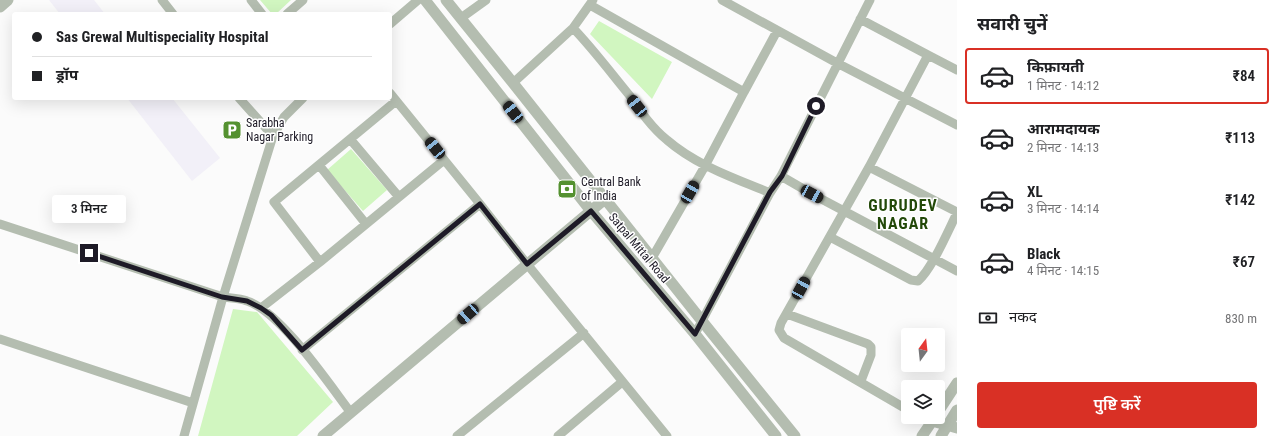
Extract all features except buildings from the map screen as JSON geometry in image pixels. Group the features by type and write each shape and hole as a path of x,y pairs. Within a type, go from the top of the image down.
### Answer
{"street":[{"path":"0,7 8,0"},
{"path":"162,0 171,12"},
{"path":"251,0 260,12"},
{"path":"289,12 303,0"},
{"path":"392,22 418,0"},
{"name":"Satpal Mittal Road","path":"425,0 591,211 695,334 776,436"},
{"name":"Satpal Mittal Road","path":"446,0 514,83 795,436"},
{"path":"461,18 486,0"},
{"path":"722,0 837,63 957,125"},
{"path":"695,334 770,192 782,176 837,63 870,0"},
{"path":"514,83 573,28 591,2 744,92"},
{"path":"860,19 957,70"},
{"path":"573,28 592,48 656,130 667,141 705,166 770,192"},
{"path":"652,258 705,166 777,31"},
{"path":"901,406 784,338 779,330 869,167 928,55"},
{"path":"392,96 584,333 664,435"},
{"path":"241,100 273,136"},
{"path":"184,436 222,297 273,136 284,117 301,100"},
{"path":"320,262 274,202 396,101"},
{"path":"350,139 399,197"},
{"path":"261,308 320,262 444,160"},
{"path":"319,164 366,224"},
{"path":"830,237 915,281 918,281 923,276 957,213 869,167"},
{"path":"782,176 957,271"},
{"path":"323,436 606,199"},
{"path":"302,350 480,204"},
{"path":"0,224 222,297 247,301 261,308 271,315 302,350 351,413"},
{"path":"787,314 868,344 871,347 871,354 861,382"},
{"path":"457,436 584,333"},
{"path":"0,339 193,403"},
{"path":"558,436 622,382"},
{"path":"945,399 957,383"},
{"path":"941,436 952,426 957,410"},
{"path":"922,436 928,424"}],"shaded area":[{"path":"49,0 94,0 103,12 58,12"},
{"path":"129,100 174,100 220,158 192,181"}],"green space":[{"path":"260,0 291,0 278,12 270,12"},
{"path":"599,21 672,62 652,99 590,34"},
{"path":"351,149 387,190 363,211 327,170"},
{"path":"233,309 257,312 333,402 297,436 198,436"}],"place":[{"name":"Sarabha Nagar Parking","path":"232,130"},
{"name":"Central Bank of India","path":"567,189"}],"district":[{"name":"GURUDEV NAGAR","path":"903,214"}],"route":[{"path":"89,253 222,297 247,301 271,315 302,350 480,204 527,264 591,211 695,334 770,192 782,176 816,106"}]}
